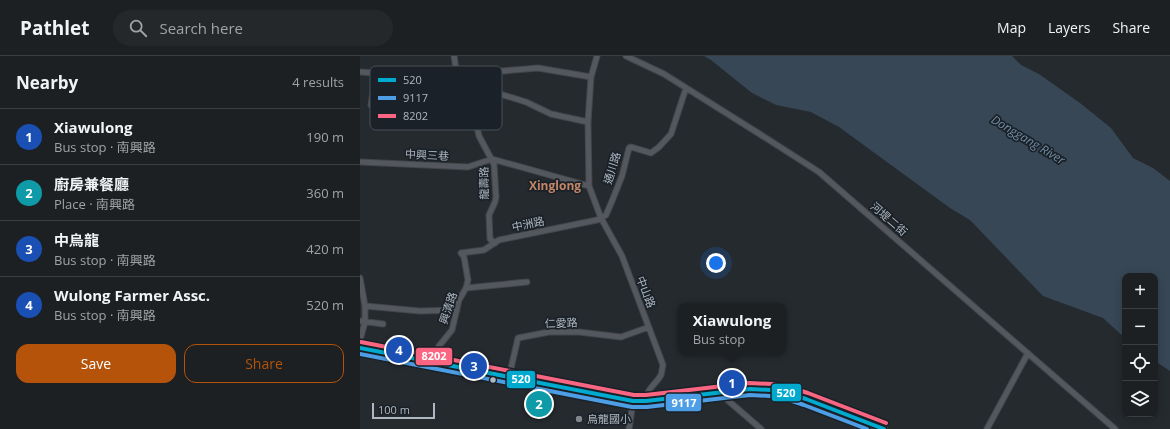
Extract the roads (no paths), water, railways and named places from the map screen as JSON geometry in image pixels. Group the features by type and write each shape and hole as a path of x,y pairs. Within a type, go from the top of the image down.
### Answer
{"main road":[{"path":"360,348 508,380 633,403 724,395 774,395 805,404 867,429"},
{"path":"360,353 430,364"},
{"path":"724,395 750,389 787,392 874,427 884,429"}],"street":[{"name":"龍壽路","path":"454,56 456,66"},
{"name":"中山路","path":"597,56 591,77 588,122 589,186 601,218 622,256 663,365 662,374 649,390 646,397 646,403"},
{"name":"河堤二街","path":"626,56 664,74 819,172 1115,429"},
{"path":"502,71 538,68 591,77"},
{"path":"360,72 370,73"},
{"name":"通川路","path":"601,218 606,215 622,176 629,148 631,147 651,153 665,141 671,134 686,88"},
{"path":"502,95 526,102 551,114 588,122"},
{"name":"龍壽路","path":"478,130 479,136 494,164 496,198 489,215 490,239 495,243"},
{"path":"492,159 589,186"},
{"name":"中興三巷","path":"360,162 468,167 492,159"},
{"name":"中洲路","path":"462,253 484,250 499,240 601,218"},
{"name":"興清路","path":"430,364 439,346 452,330 459,300 466,288 468,280 462,253"},
{"path":"360,278 365,306 360,340"},
{"path":"466,288 527,282"},
{"path":"365,306 420,311 457,310"},
{"path":"363,322 383,324"},
{"name":"仁愛路","path":"508,380 518,338 549,332 579,332 621,337 649,327"},
{"path":"987,429 1028,353"},
{"path":"724,395 761,429"},
{"path":"629,429 633,403"}],"water":[{"name":"Donggang River","path":"704,56 1012,56 1021,65 1039,74 1080,103 1111,128 1133,158 1153,168 1170,181 1170,371 1158,363 1158,273 1122,273 1122,335 1103,318 1043,296 970,220 950,208 839,127 811,112 776,105 752,93"}],"place":[{"name":"Wulong Farmer Assc.","path":"399,350"},
{"name":"中烏龍","path":"474,366"},
{"name":"Xiawulong","path":"732,383"},
{"name":"廚房兼餐廳","path":"539,404"},
{"name":"烏龍國小","path":"579,419"}],"district":[{"name":"Xinglong","path":"555,186"}]}
